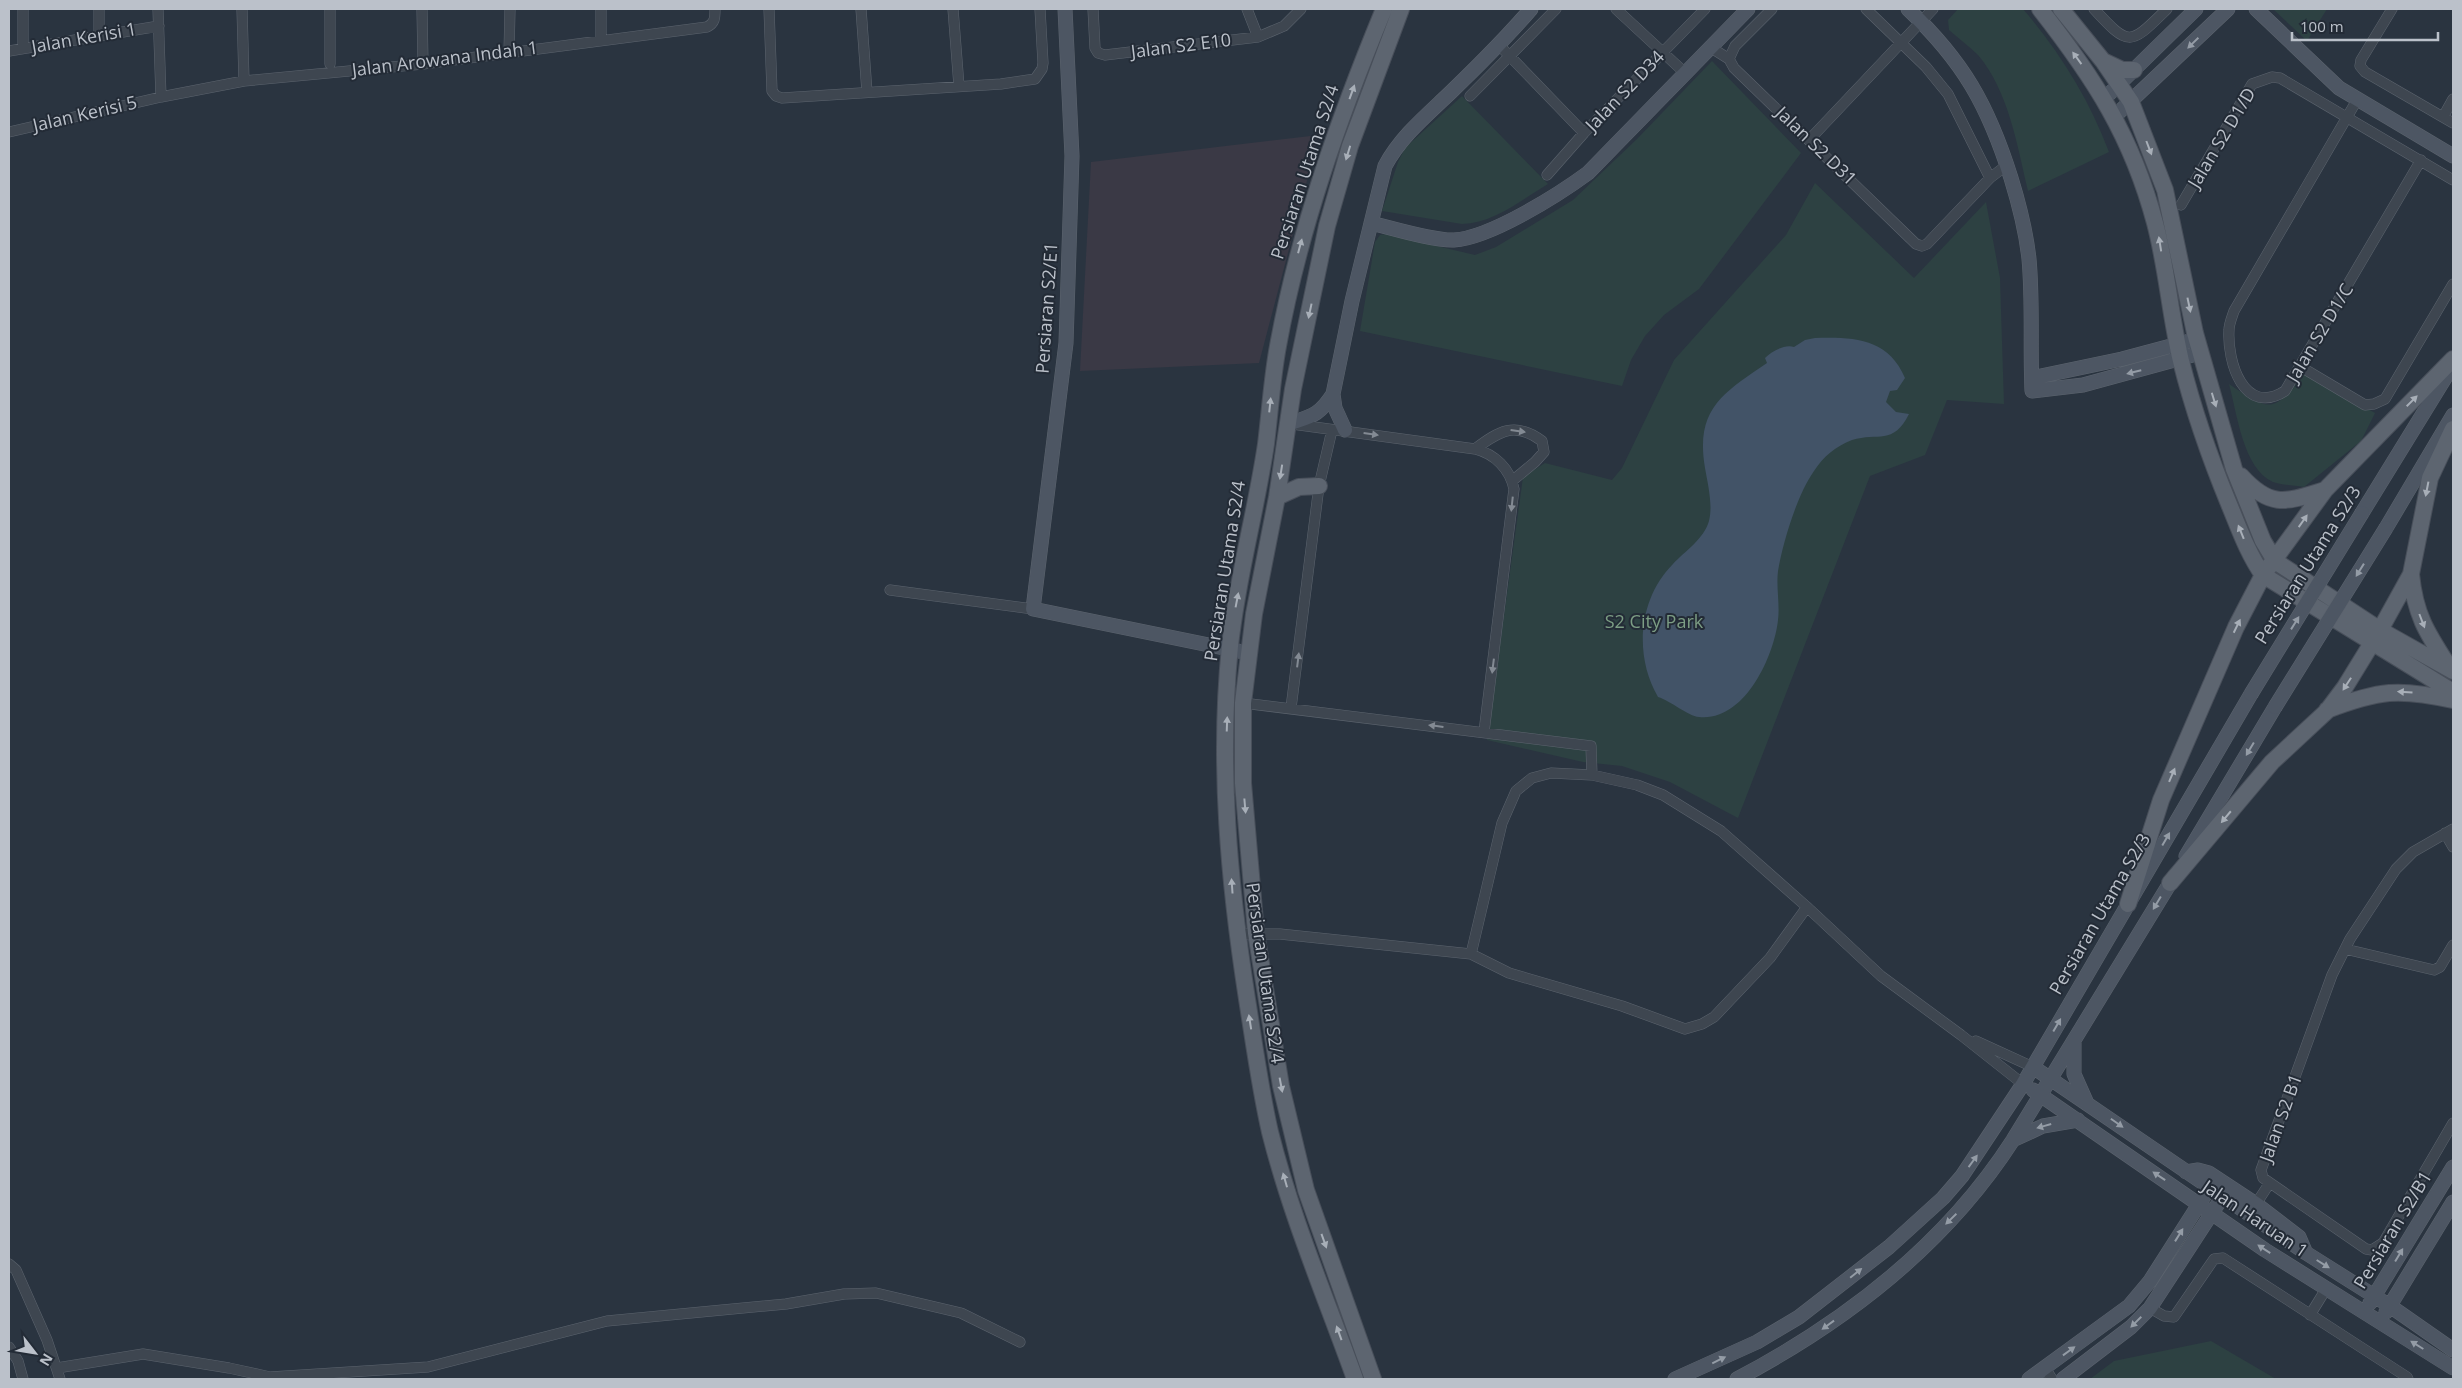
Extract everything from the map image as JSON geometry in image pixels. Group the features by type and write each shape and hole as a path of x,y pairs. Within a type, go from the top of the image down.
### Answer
{"main road":[{"name":"Persiaran S2/E1","path":"1033,609 1066,343 1072,156 1065,9"},
{"name":"Persiaran Utama S2/4","path":"1355,1379 1292,1206 1270,1132 1257,1066 1237,934 1225,784 1230,648 1266,444 1278,346 1300,246 1323,172 1384,9"},
{"name":"Persiaran Utama S2/4","path":"1373,1379 1306,1190 1281,1086 1256,933 1243,783 1243,703 1254,614 1277,497 1288,424 1327,226 1350,146 1401,9"},
{"path":"1338,430 1333,394 1378,189 1385,166 1394,150 1411,130 1499,45 1531,9"},
{"path":"1371,223 1452,240 1470,238 1487,233 1565,190 1588,173 1684,72 1748,9"},
{"path":"1908,9 1921,20 1958,65 1984,104 2007,165 2019,204 2029,259 2032,385 2122,359 2179,352 2199,346"},
{"path":"2040,9 2105,98 2136,162 2156,223 2179,352 2193,404 2223,489 2246,545 2263,575 2376,636 2452,670"},
{"path":"2061,9 2103,61 2131,102 2165,190 2199,346 2234,469 2264,541 2275,561 2453,692"},
{"path":"2105,98 2196,9"},
{"path":"2115,116 2228,9"},
{"path":"2256,9 2340,88 2357,100 2453,156"},
{"path":"2103,61 2122,70 2134,70"},
{"path":"2128,904 2168,783 2236,627 2263,575 2325,490 2453,359"},
{"name":"Persiaran Utama S2/3","path":"1675,1379 1757,1342 1799,1317 1889,1247 1943,1198 1962,1176 2023,1084 2251,694 2453,365"},
{"path":"1266,444 1279,428 1315,415 1333,394"},
{"path":"1737,1379 1812,1336 1902,1267 1959,1212 1991,1173 2170,883 2453,415"},
{"path":"2452,670 2423,627 2414,599 2411,574 2430,478 2453,429"},
{"path":"2234,469 2255,492 2271,499 2291,501 2325,490"},
{"path":"1277,497 1299,487 1319,486"},
{"path":"2170,883 2272,762 2327,711 2345,687 2411,574"},
{"path":"1033,609 1248,653"},
{"path":"2327,711 2360,697 2391,692 2422,693 2453,700"},
{"path":"1225,784 1243,783"},
{"path":"2074,1040 2074,1074 2087,1103"},
{"path":"2033,1067 2306,1253 2390,1306 2453,1350"},
{"name":"Jalan Haruan 1","path":"2023,1084 2078,1120 2212,1214 2326,1289 2453,1368"},
{"path":"2013,1140 2043,1126 2078,1120"},
{"name":"Persiaran S2/B1","path":"2364,1312 2453,1167"},
{"path":"2186,1172 2198,1170 2209,1174 2256,1204 2299,1237 2303,1241 2306,1253"},
{"path":"2031,1379 2048,1374 2128,1306 2150,1281 2210,1187"},
{"path":"2063,1379 2131,1327 2150,1308 2223,1196"},
{"name":"Persiaran S2/B1","path":"2380,1322 2453,1202"}],"street":[{"path":"23,9 23,48"},
{"path":"99,34 100,9"},
{"path":"158,9 161,97"},
{"path":"242,9 244,81"},
{"path":"330,9 330,64"},
{"path":"422,9 423,64"},
{"path":"509,53 510,9"},
{"path":"601,9 601,40"},
{"name":"Jalan Arowana Indah 1","path":"161,97 244,81 423,64 707,27 712,25 715,20 715,9"},
{"path":"769,9 772,91 776,96 782,98 1035,79 1043,63 1040,9"},
{"path":"861,9 867,92"},
{"path":"953,9 959,86"},
{"name":"Jalan S2 E10","path":"1093,9 1095,48 1098,52 1105,55 1258,36 1284,26 1301,9"},
{"path":"1247,9 1258,36"},
{"path":"1470,96 1510,58 1556,9"},
{"path":"1616,9 1664,51 1684,72"},
{"name":"Jalan S2 D34","path":"1547,175 1584,133 1705,9"},
{"path":"1729,59 1735,46 1772,9"},
{"path":"1866,9 1926,67 1948,94 1990,178 2007,165"},
{"path":"1809,140 1933,9"},
{"path":"2094,9 2116,33 2124,37 2133,37 2144,32 2167,9"},
{"path":"2392,9 2360,66 2365,72 2453,123"},
{"name":"Jalan Kerisi 1","path":"9,51 99,34 159,26"},
{"path":"1499,45 1584,133"},
{"name":"Jalan S2 D31","path":"1710,47 1729,59 1734,68 1916,244 1922,246 1927,244 1990,178"},
{"name":"Jalan S2 D1/D","path":"2181,205 2252,84 2272,77 2280,78 2453,180"},
{"name":"Jalan Kerisi 5","path":"9,132 161,97"},
{"path":"2443,117 2453,99"},
{"name":"Jalan S2 D1/C","path":"2357,100 2234,311 2228,328 2229,350 2238,379 2248,390 2261,399 2274,398 2285,391 2421,160"},
{"path":"2300,367 2365,405 2374,404 2385,399 2453,284"},
{"path":"1288,424 1475,449 1488,452 1503,466 1512,481 1513,498 1484,732"},
{"path":"1291,708 1319,486 1338,430"},
{"path":"1475,449 1496,433 1513,430 1532,434 1542,441 1544,452 1512,481"},
{"path":"890,590 1033,609"},
{"path":"1243,703 1591,746 1592,775"},
{"path":"1471,954 1502,824 1516,791 1532,778 1545,774 1592,775 1637,785 1663,794 1721,831 1807,906 1881,976 2023,1084"},
{"path":"2449,831 2453,847"},
{"name":"Jalan S2 B1","path":"2449,831 2413,852 2396,869 2345,949 2332,975 2262,1170 2263,1178 2269,1184 2366,1249 2372,1250 2383,1243 2453,1123"},
{"path":"1237,934 1280,934 1471,954 1509,973 1622,1006 1685,1029 1702,1024 1714,1017 1770,958 1807,906"},
{"path":"2345,949 2434,970 2440,967 2453,945"},
{"path":"1961,1035 2033,1067"},
{"path":"2256,1204 2269,1184"},
{"path":"2150,1308 2164,1316 2174,1317 2214,1259 2223,1258 2408,1379"},
{"path":"10,1264 16,1270 29,1304 47,1340 60,1379"},
{"path":"2310,1315 2326,1289"},
{"path":"57,1368 143,1354 229,1368 270,1378 428,1367 607,1321 786,1304 844,1294 876,1293 962,1313 1020,1342"},
{"path":"9,1347 18,1361 23,1379"}],"shaded area":[{"path":"1319,135 1259,363 1080,371 1091,162"}],"green space":[{"path":"1958,9 2023,9 2061,59 2083,95 2109,152 2028,191 2016,138 2005,102 1997,85 1978,55 1949,30 1948,20"},
{"path":"2273,9 2327,9 2307,41"},
{"path":"1712,61 1801,153 1699,289 1664,315 1645,336 1631,360 1622,386 1360,331 1375,242 1380,235 1386,234 1475,255 1496,247 1573,200 1637,139"},
{"path":"1462,96 1548,184 1507,210 1474,223 1462,224 1382,211 1398,162 1405,148"},
{"name":"S2 City Park","path":"1815,183 1914,278 1986,202 2000,278 2004,404 1947,400 1925,455 1870,476 1738,818 1670,782 1622,766 1583,762 1487,740 1523,477 1545,463 1612,480 1622,468 1674,360 1786,235"},
{"path":"2304,373 2375,413 2361,441 2304,487 2273,482 2263,475 2255,465 2243,439 2229,384 2254,400 2263,404 2271,404 2278,402 2285,396"},
{"path":"2211,1341 2276,1379 2090,1379 2114,1361"}],"water":[{"path":"1815,338 1856,340 1879,348 1889,355 1898,365 1905,378 1897,390 1890,391 1886,402 1896,412 1909,414 1903,424 1891,434 1846,442 1830,453 1818,466 1802,493 1783,547 1778,571 1778,620 1770,651 1763,668 1743,698 1730,709 1715,716 1695,716 1658,697 1650,681 1645,664 1643,628 1653,594 1661,578 1699,539 1709,521 1710,502 1703,448 1704,431 1709,417 1725,394 1767,363 1765,358 1783,347 1794,347 1805,340"}]}
